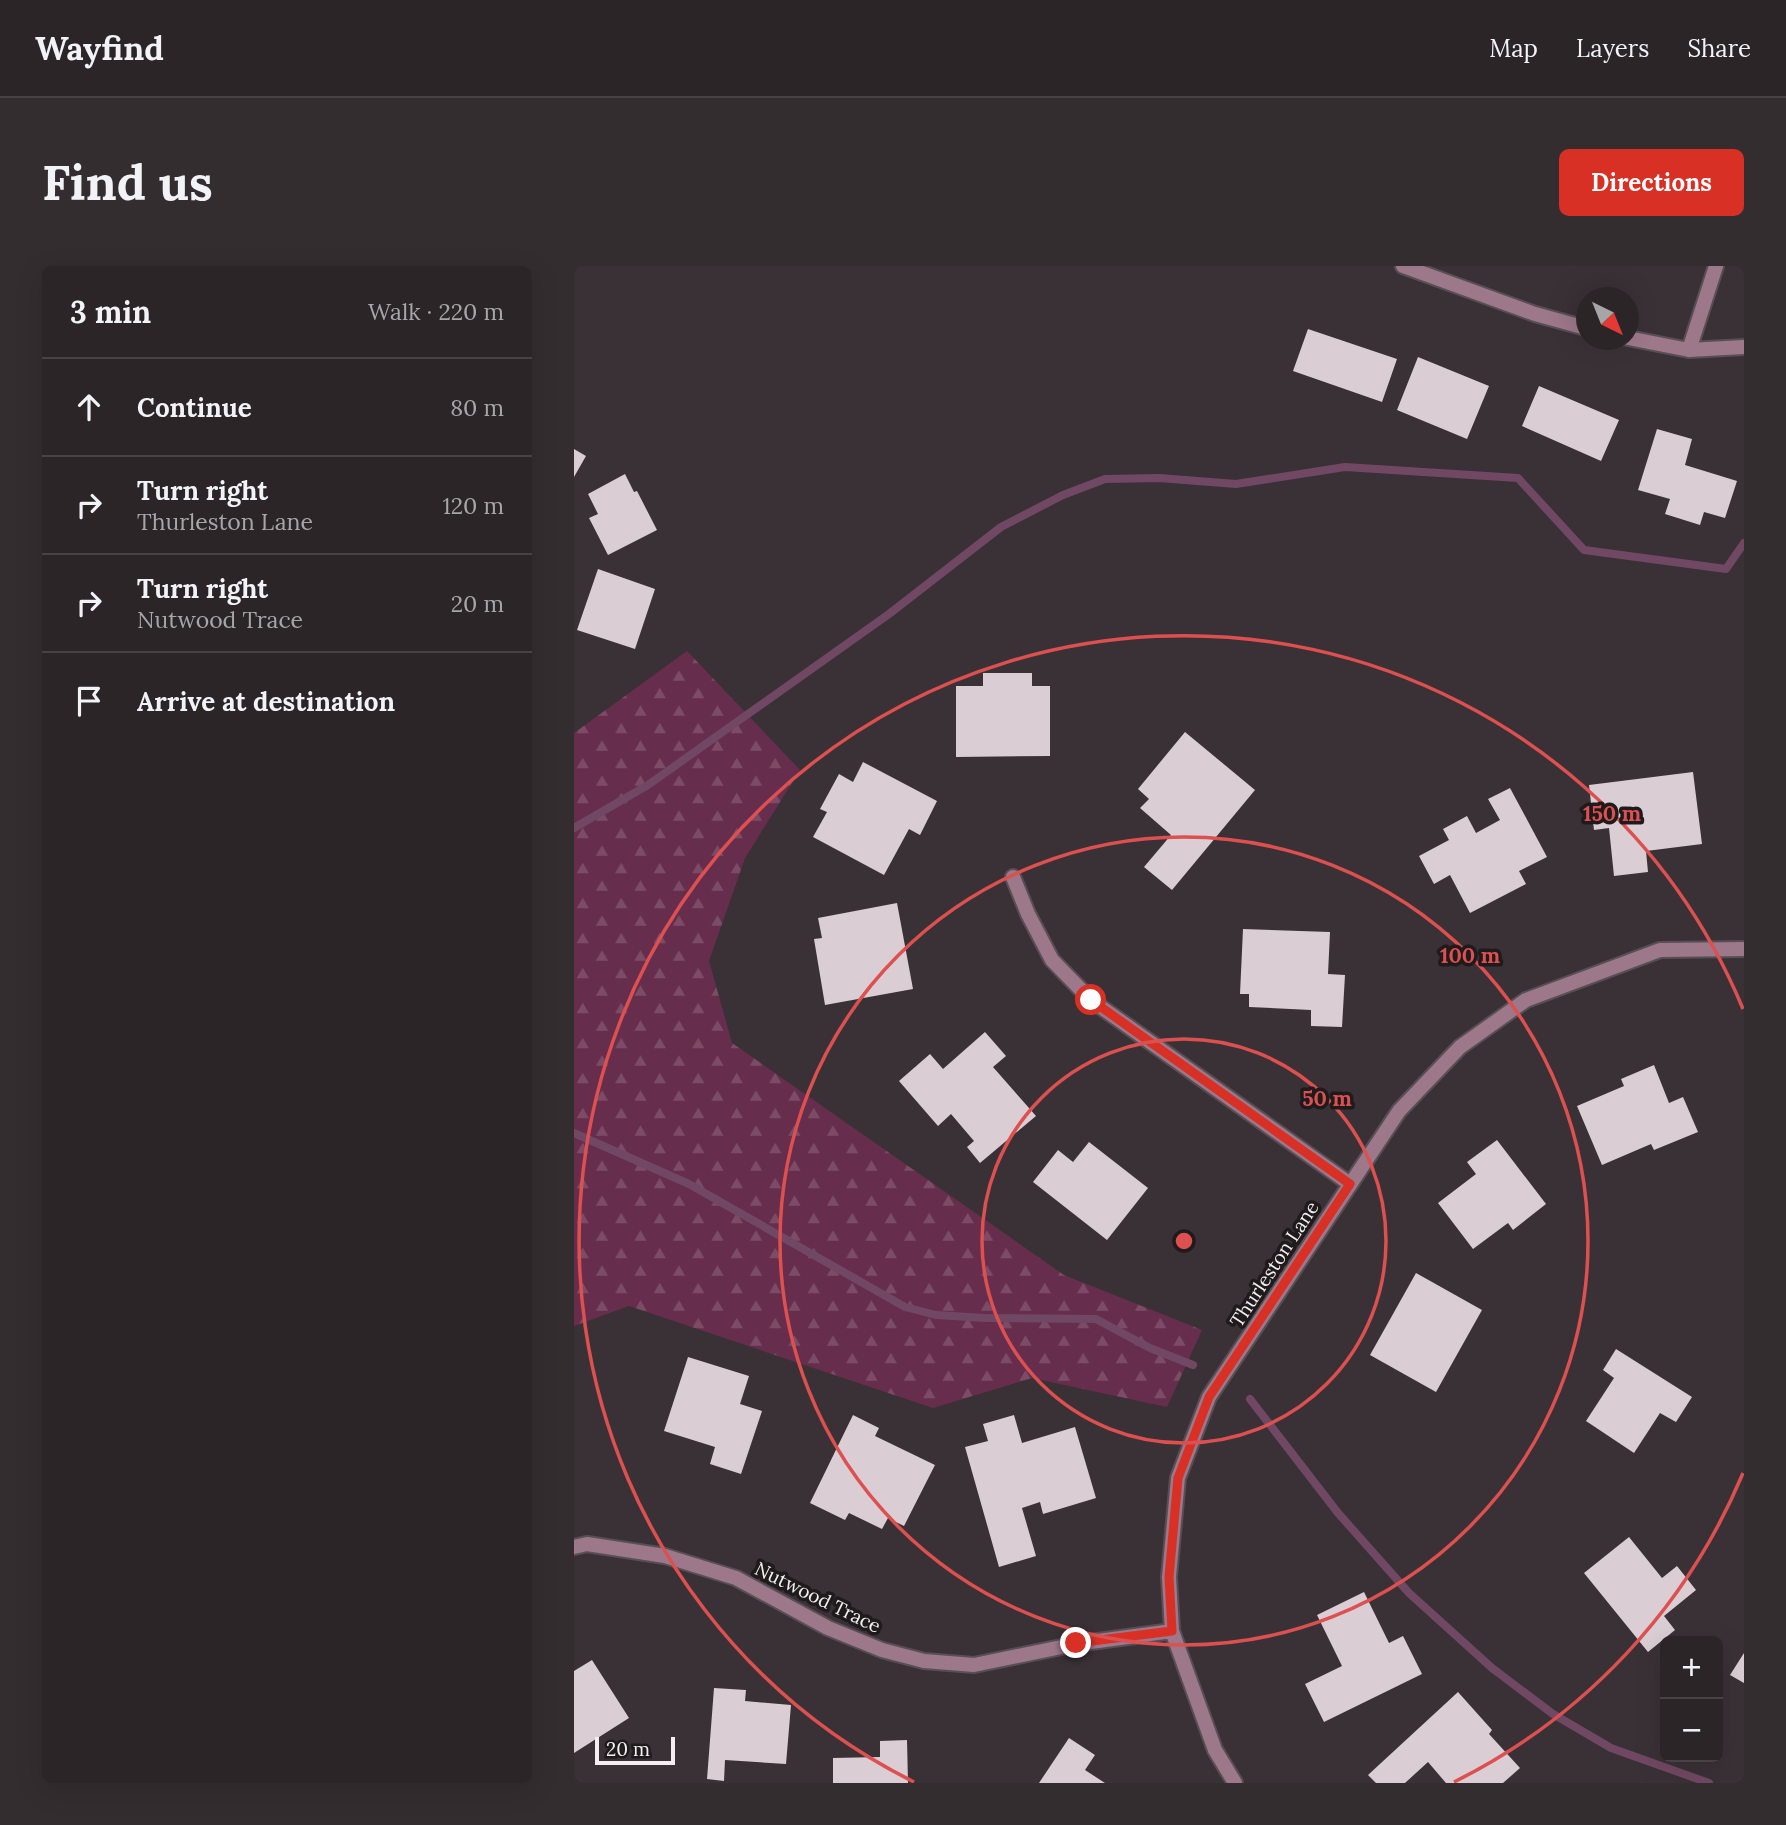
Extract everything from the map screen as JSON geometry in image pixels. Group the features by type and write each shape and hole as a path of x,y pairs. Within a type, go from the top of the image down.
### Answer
{"street":[{"path":"1403,266 1535,314 1576,325"},
{"path":"1689,350 1716,266"},
{"path":"1639,340 1689,350 1744,348"},
{"path":"1013,877 1028,914 1052,960 1091,1000 1350,1184"},
{"name":"Thurleston Lane","path":"1236,1783 1215,1750 1172,1631 1169,1577 1178,1478 1209,1397 1399,1111 1461,1047 1526,1000 1660,950 1744,949"},
{"name":"Nutwood Trace","path":"574,1547 587,1544 666,1556 736,1578 828,1628 882,1650 924,1661 974,1665 1076,1643 1172,1631"}],"green space":[{"path":"687,651 800,770 745,858 709,961 732,1043 1064,1275 1202,1330 1167,1407 1032,1378 933,1408 629,1306 574,1326 574,733"}],"building":[{"path":"1308,329 1397,359 1382,402 1293,371"},
{"path":"1418,357 1489,386 1467,439 1397,410"},
{"path":"1539,386 1619,420 1601,461 1522,426"},
{"path":"1657,429 1692,439 1685,465 1737,481 1725,518 1704,512 1700,525 1665,514 1670,499 1638,490"},
{"path":"574,449 586,456 574,477"},
{"path":"625,474 657,530 608,555 589,518 598,514 588,494"},
{"path":"598,569 655,589 635,649 577,630"},
{"path":"983,673 1032,673 1032,686 1050,686 1050,756 956,757 956,686 983,686"},
{"path":"1185,732 1255,790 1172,890 1144,867 1171,835 1140,808 1149,799 1138,789"},
{"path":"863,762 937,801 920,835 909,829 884,875 813,837 827,812 820,809 839,774 853,782"},
{"path":"1693,772 1702,844 1646,851 1648,872 1614,876 1609,828 1594,830 1589,785"},
{"path":"1510,788 1547,857 1519,871 1526,884 1470,913 1450,875 1434,884 1419,856 1449,840 1443,829 1467,816 1476,833 1500,820 1488,799"},
{"path":"897,903 913,989 825,1005 814,939 822,938 818,918"},
{"path":"1243,929 1330,932 1328,974 1345,975 1342,1027 1311,1026 1311,1010 1249,1007 1249,994 1240,994"},
{"path":"985,1032 1006,1056 993,1067 1036,1116 980,1163 967,1147 974,1141 951,1114 938,1126 899,1081 930,1054 943,1069"},
{"path":"1654,1065 1669,1103 1683,1097 1698,1132 1654,1150 1651,1144 1602,1165 1577,1106 1624,1086 1621,1079"},
{"path":"1497,1140 1546,1204 1513,1230 1508,1223 1473,1249 1438,1203 1476,1174 1467,1162"},
{"path":"1089,1142 1148,1188 1107,1240 1033,1182 1058,1150 1073,1162"},
{"path":"1416,1273 1482,1310 1436,1392 1370,1355"},
{"path":"1616,1349 1692,1397 1676,1422 1660,1413 1634,1453 1586,1421 1614,1378 1603,1370"},
{"path":"688,1357 749,1376 740,1404 762,1411 741,1474 710,1464 715,1447 664,1431"},
{"path":"853,1415 879,1428 875,1436 935,1465 904,1526 888,1518 882,1529 849,1513 845,1520 810,1503"},
{"path":"1014,1415 1022,1443 1075,1427 1096,1498 1043,1514 1040,1502 1022,1508 1036,1556 999,1567 965,1447 988,1441 983,1424"},
{"path":"1629,1537 1662,1578 1677,1566 1696,1590 1664,1616 1675,1630 1668,1636 1660,1636 1660,1642 1648,1652 1584,1573"},
{"path":"1364,1592 1389,1643 1403,1636 1422,1674 1324,1722 1305,1684 1342,1666 1317,1615"},
{"path":"1744,1653 1744,1683 1730,1675"},
{"path":"592,1660 629,1718 574,1753 574,1671"},
{"path":"714,1688 746,1690 745,1701 791,1705 786,1764 725,1760 724,1781 707,1779"},
{"path":"1458,1692 1492,1730 1489,1734 1520,1768 1503,1783 1446,1783 1428,1762 1405,1783 1376,1783 1368,1775"},
{"path":"1069,1738 1095,1755 1085,1770 1105,1783 1039,1783"},
{"path":"907,1740 908,1783 833,1783 833,1758 880,1757 880,1741"}],"waterway":[{"path":"574,828 648,785 889,614 1001,527 1063,495 1105,479 1159,478 1236,484 1345,467 1518,478 1584,550 1726,569 1744,543"},
{"path":"574,1133 689,1184 905,1307 936,1315 1096,1319 1150,1348 1193,1365"},
{"path":"1250,1399 1338,1513 1409,1593 1492,1668 1553,1714 1611,1748 1709,1783"}],"route":[{"path":"1076,1643 1172,1631 1169,1577 1178,1478 1209,1397 1350,1184 1091,1000"}]}
